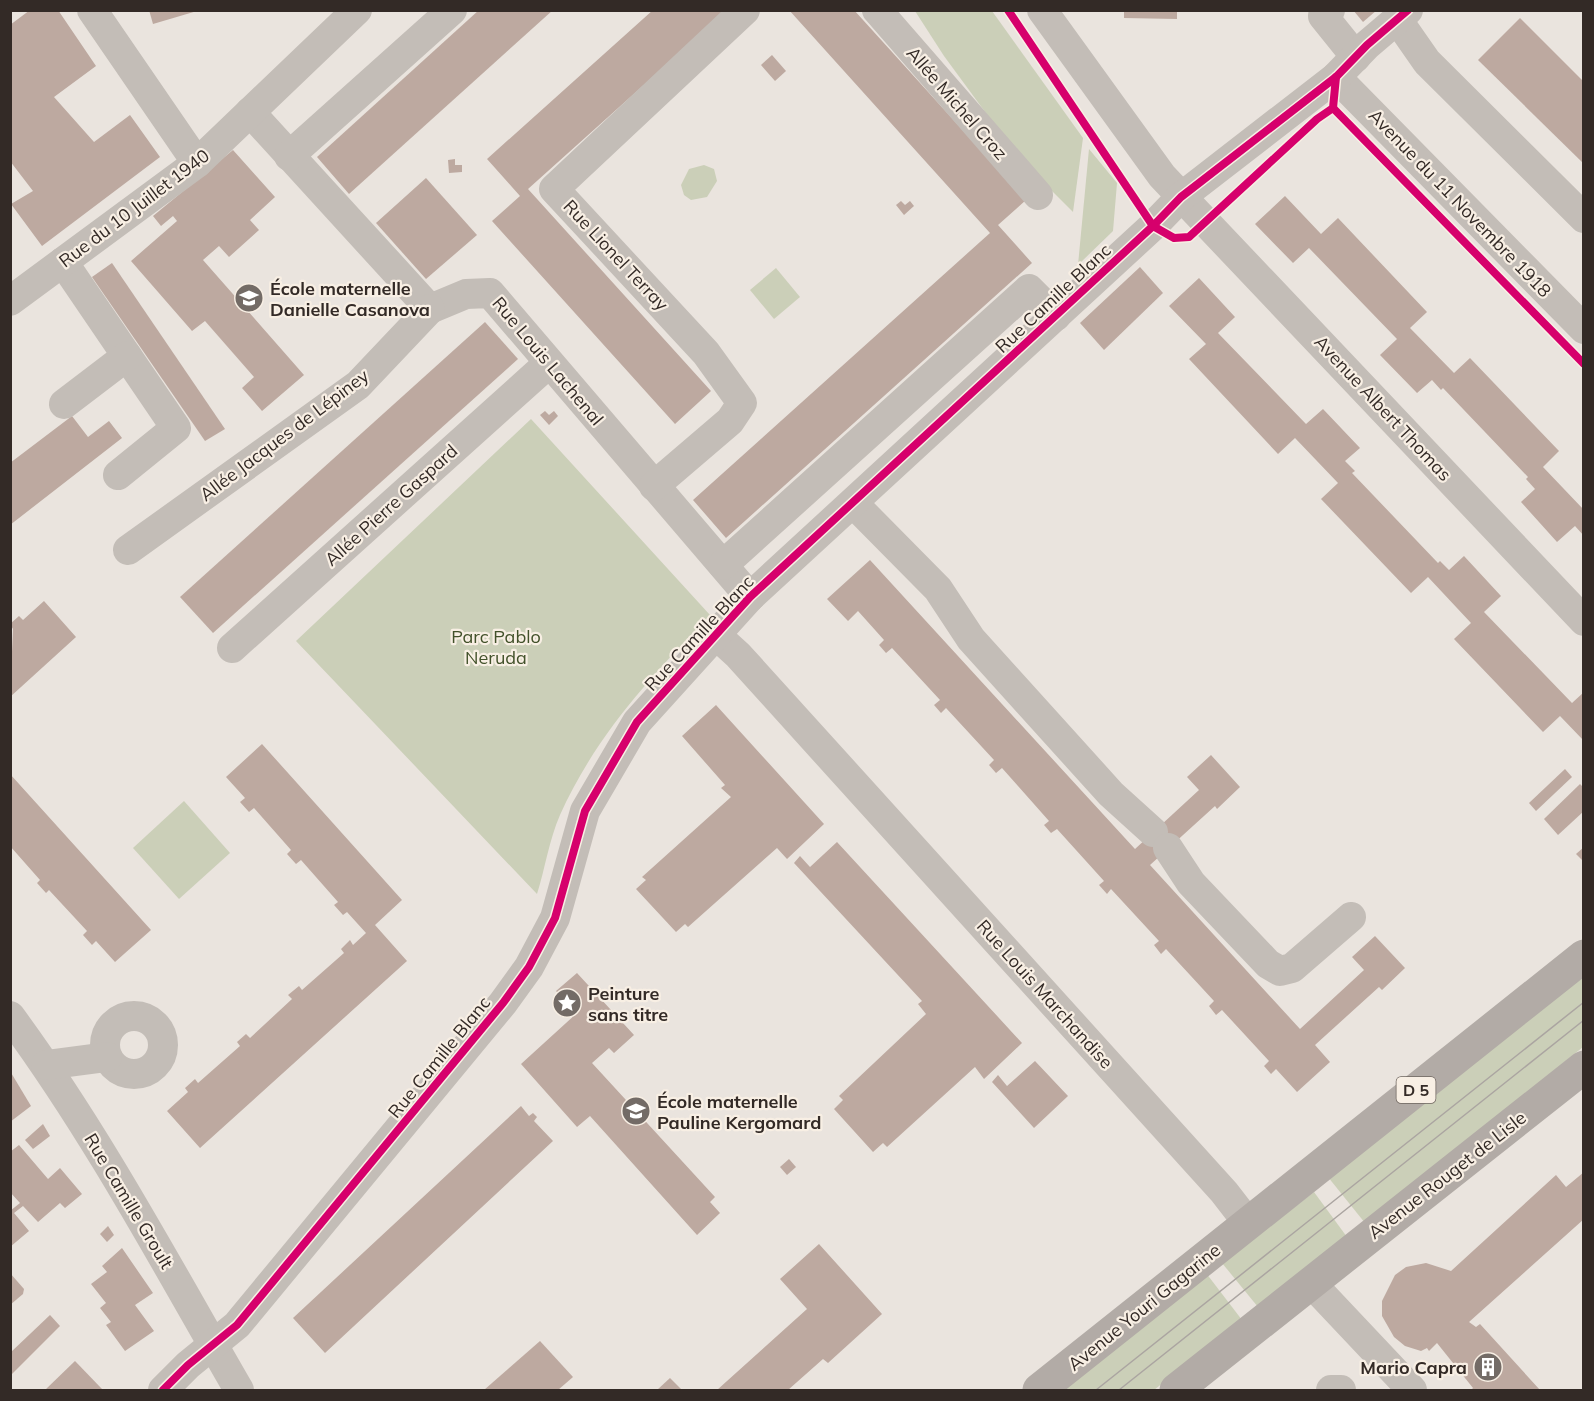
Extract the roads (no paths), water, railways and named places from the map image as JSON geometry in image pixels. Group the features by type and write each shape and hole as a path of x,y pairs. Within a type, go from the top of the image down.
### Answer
{"main road":[{"name":"D 5","path":"1248,1223 1584,956"},
{"name":"Avenue Rouget de Lisle","path":"1312,1284 1584,1067"},
{"name":"Avenue Youri Gagarine","path":"1039,1390 1248,1223"},
{"path":"1176,1390 1312,1284"}],"street":[{"path":"92,10 197,163"},
{"name":"Rue du 10 Juillet 1940","path":"10,301 197,163 357,10"},
{"path":"290,156 452,10"},
{"name":"Rue Lionel Terray","path":"654,486 730,421 742,403 706,353 554,189 745,10"},
{"name":"Allée Michel Croz","path":"877,10 1038,195"},
{"name":"Avenue Albert Thomas","path":"1042,10 1162,176 1584,621"},
{"name":"Avenue du 11 Novembre 1918","path":"1330,10 1323,16 1346,67 1584,329"},
{"path":"1403,15 1427,62 1584,218"},
{"name":"Rue Camille Blanc","path":"163,1390 188,1365 237,1325 503,1004 529,967 555,918 585,811 637,722 750,597 1056,316 1181,197 1346,67 1403,15"},
{"path":"250,112 430,309"},
{"path":"63,262 176,428 117,475"},
{"path":"723,565 1029,289 1056,316"},
{"name":"Rue Louis Lachenal","path":"430,309 466,294 490,292 750,597"},
{"name":"Allée Jacques de Lépiney","path":"128,550 358,385 430,309"},
{"path":"64,404 127,356"},
{"name":"Allée Pierre Gaspard","path":"232,648 549,363"},
{"path":"853,502 938,589 971,639 1111,794 1161,840 1191,883 1268,964 1280,971 1292,968 1351,917"},
{"name":"Rue Louis Marchandise","path":"716,635 778,699 1224,1192 1248,1223"},
{"name":"Rue Camille Groult","path":"13,1026 46,1065 239,1390"},
{"path":"46,1065 107,1057"},
{"path":"1312,1284 1412,1390"},
{"path":"1331,1390 1341,1390"}],"tram line":[{"path":"1096,1390 1584,1002"},
{"path":"1119,1390 1584,1020"}],"place":[{"name":"École maternelle Danielle Casanova","path":"249,298"},
{"name":"Peinture sans titre","path":"567,1003"},
{"name":"École maternelle Pauline Kergomard","path":"636,1111"},
{"name":"Mario Capra","path":"1488,1367"}],"park label":[{"name":"Parc Pablo Neruda","path":"496,646"}]}
